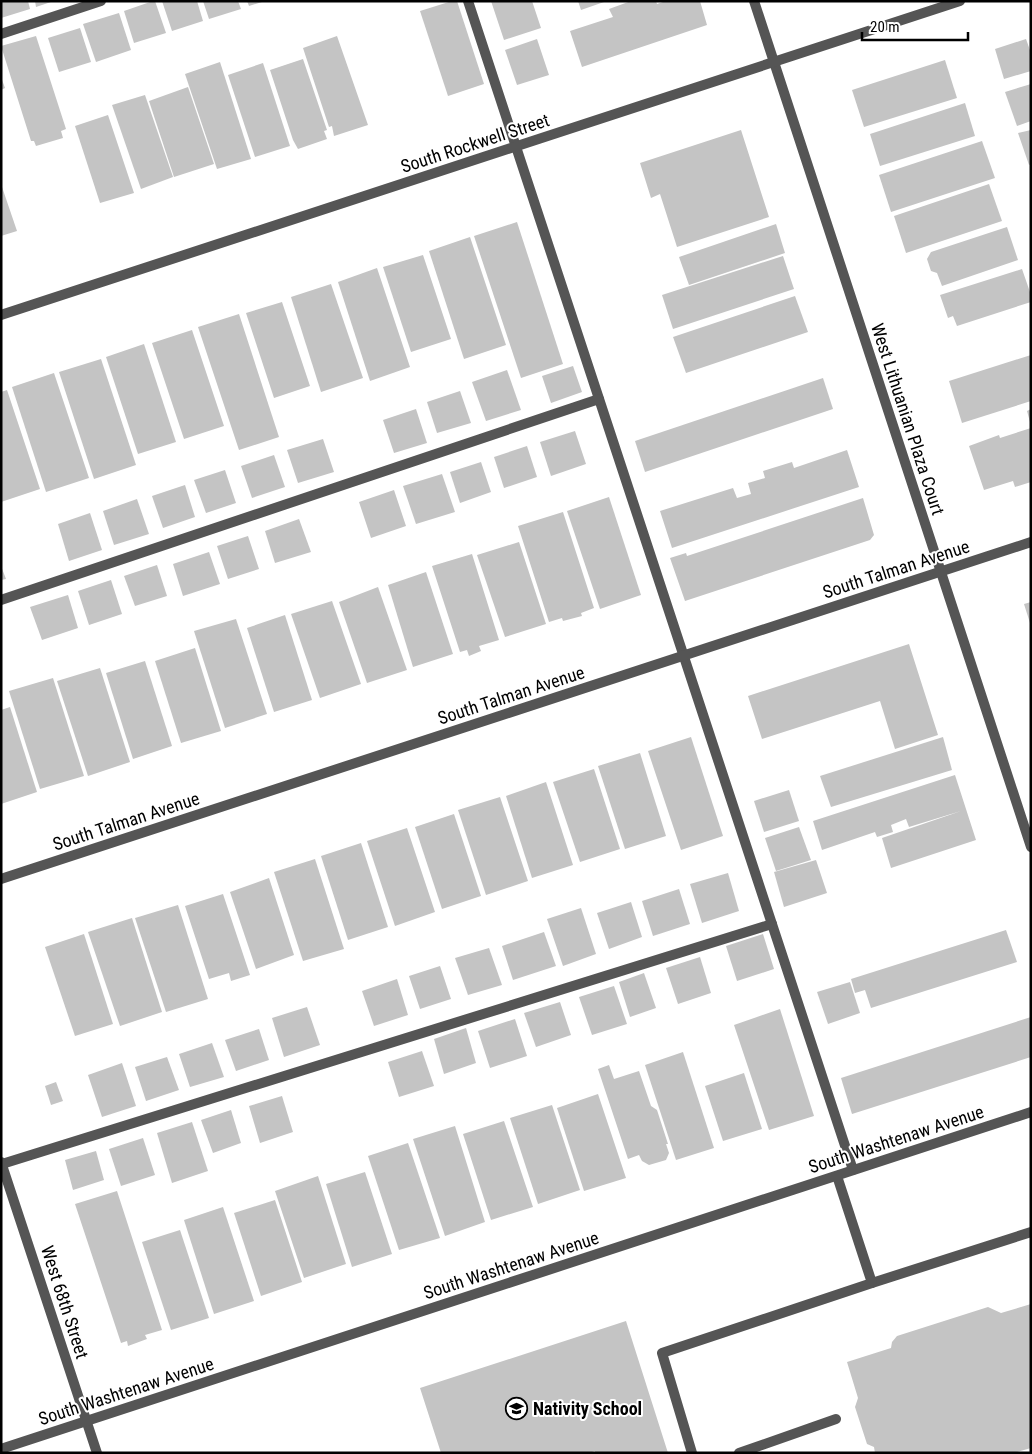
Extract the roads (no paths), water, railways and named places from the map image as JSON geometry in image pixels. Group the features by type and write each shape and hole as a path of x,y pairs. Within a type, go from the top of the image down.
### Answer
{"street":[{"path":"1,34 101,1"},
{"path":"468,1 853,1170"},
{"name":"West Lithuanian Plaza Court","path":"754,1 1031,847"},
{"name":"South Rockwell Street","path":"1,316 960,1"},
{"path":"1,600 599,399"},
{"name":"South Talman Avenue","path":"1,879 1031,542"},
{"path":"2,1163 772,924"},
{"name":"South Washtenaw Avenue","path":"1,1449 1031,1112"},
{"name":"West 68th Street","path":"2,1163 97,1453"},
{"path":"837,1176 872,1283"},
{"path":"692,1453 662,1353 1031,1232"},
{"path":"739,1453 836,1419"}],"place":[{"name":"Nativity School","path":"517,1408"}]}
